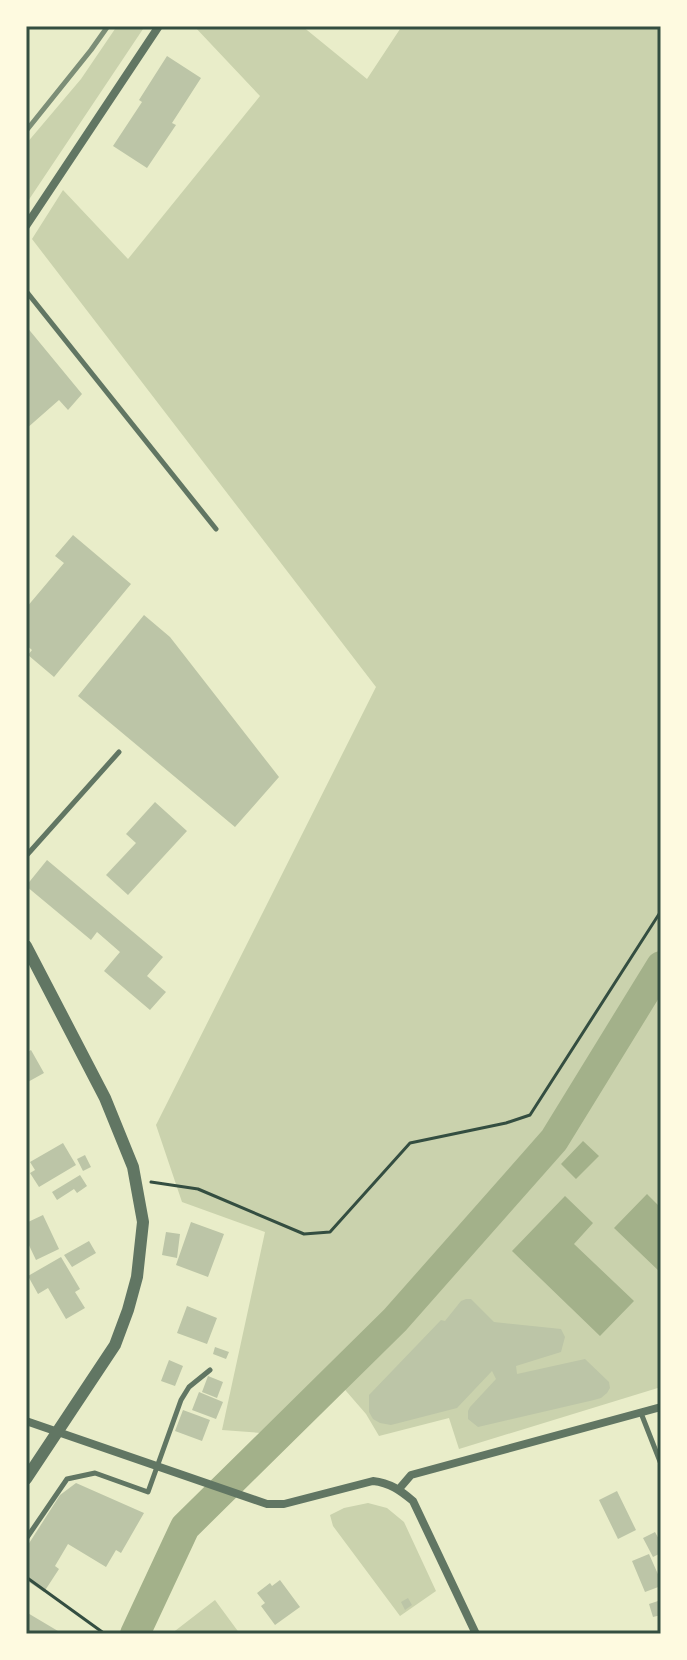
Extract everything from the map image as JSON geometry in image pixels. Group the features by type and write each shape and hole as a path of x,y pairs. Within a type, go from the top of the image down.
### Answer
{"street":[{"path":"26,226 159,26"},
{"path":"26,946 105,1098 133,1167 143,1222 137,1277 115,1345 26,1479"},
{"path":"399,1489 411,1475 661,1407"},
{"path":"26,1421 267,1504 284,1504 373,1481 386,1482 413,1501 476,1634"}],"lane":[{"path":"26,291 216,529"},
{"path":"26,856 119,752"},
{"path":"26,1539 67,1479 95,1473 148,1492 181,1400 189,1387 210,1370"},
{"path":"640,1412 658,1450 661,1464"}],"path":[{"path":"136,1179 198,1189 304,1234 330,1232 410,1143 530,1115 661,911"},
{"path":"26,1577 105,1634"}],"shaded area":[{"path":"117,26 145,26 26,204 26,144 81,79"},
{"path":"194,26 302,26 367,79 402,26 661,26 661,1387 459,1449 449,1418 379,1436 366,1414 340,1384 289,1435 222,1430 265,1232 182,1202 156,1125 376,687 32,239 63,190 128,259 260,96"},
{"path":"583,1141 599,1156 576,1179 561,1164"},
{"path":"647,1194 661,1208 661,1273 614,1228"},
{"path":"565,1196 593,1223 574,1244 634,1301 600,1336 512,1251"},
{"path":"368,1503 387,1508 404,1522 436,1591 400,1616 333,1526 330,1515 344,1508"},
{"path":"215,1600 240,1634 171,1634"}],"building":[{"path":"167,56 201,78 172,123 176,125 147,168 113,146"},
{"path":"26,326 82,394 68,410 59,400 26,429"},
{"path":"73,535 131,584 54,677 28,655 32,650 26,645 26,608 64,563 55,556"},
{"path":"144,615 170,637 279,777 235,827 78,696"},
{"path":"155,802 187,831 128,895 106,875 136,843 126,834"},
{"path":"47,860 163,957 147,976 166,992 150,1010 104,971 120,952 97,932 91,940 26,886"},
{"path":"31,1050 44,1073 26,1083 26,1053"},
{"path":"63,1143 76,1165 39,1187 30,1173 35,1170 30,1162"},
{"path":"85,1155 91,1167 83,1171 77,1159"},
{"path":"80,1175 87,1186 77,1193 74,1189 57,1200 52,1192"},
{"path":"43,1215 59,1249 36,1260 26,1239 26,1223"},
{"path":"191,1222 224,1234 208,1277 176,1265"},
{"path":"166,1232 180,1234 177,1258 162,1255"},
{"path":"89,1241 96,1253 72,1267 64,1255"},
{"path":"61,1257 80,1289 75,1292 85,1308 66,1319 48,1288 38,1294 28,1276"},
{"path":"466,1299 471,1299 494,1322 561,1329 565,1337 561,1352 516,1366 517,1374 585,1359 609,1382 607,1393 594,1400 478,1427 468,1419 468,1411 496,1379 492,1371 457,1408 391,1425 373,1419 369,1412 369,1395 441,1320 445,1321"},
{"path":"187,1306 217,1318 207,1344 177,1333"},
{"path":"215,1347 229,1352 226,1359 213,1354"},
{"path":"169,1360 183,1366 175,1386 161,1381"},
{"path":"208,1376 223,1382 217,1398 202,1392"},
{"path":"199,1392 223,1402 216,1419 192,1410"},
{"path":"183,1410 210,1420 202,1441 175,1431"},
{"path":"76,1483 144,1513 121,1553 116,1550 106,1567 68,1544 55,1566 59,1569 44,1592 26,1580 26,1548 60,1495"},
{"path":"617,1491 636,1530 618,1539 599,1500"},
{"path":"655,1532 661,1543 661,1553 653,1557 643,1538"},
{"path":"649,1554 661,1586 645,1592 632,1561"},
{"path":"280,1580 300,1607 275,1625 261,1606 265,1603 257,1593"},
{"path":"408,1598 412,1605 405,1610 401,1602"},
{"path":"661,1600 661,1615 653,1617 649,1604"},
{"path":"26,1612 63,1634 26,1634"}],"waterway":[{"path":"135,1634 185,1527 395,1320 554,1140 661,966"}],"railway":[{"path":"26,131 108,26"}]}
